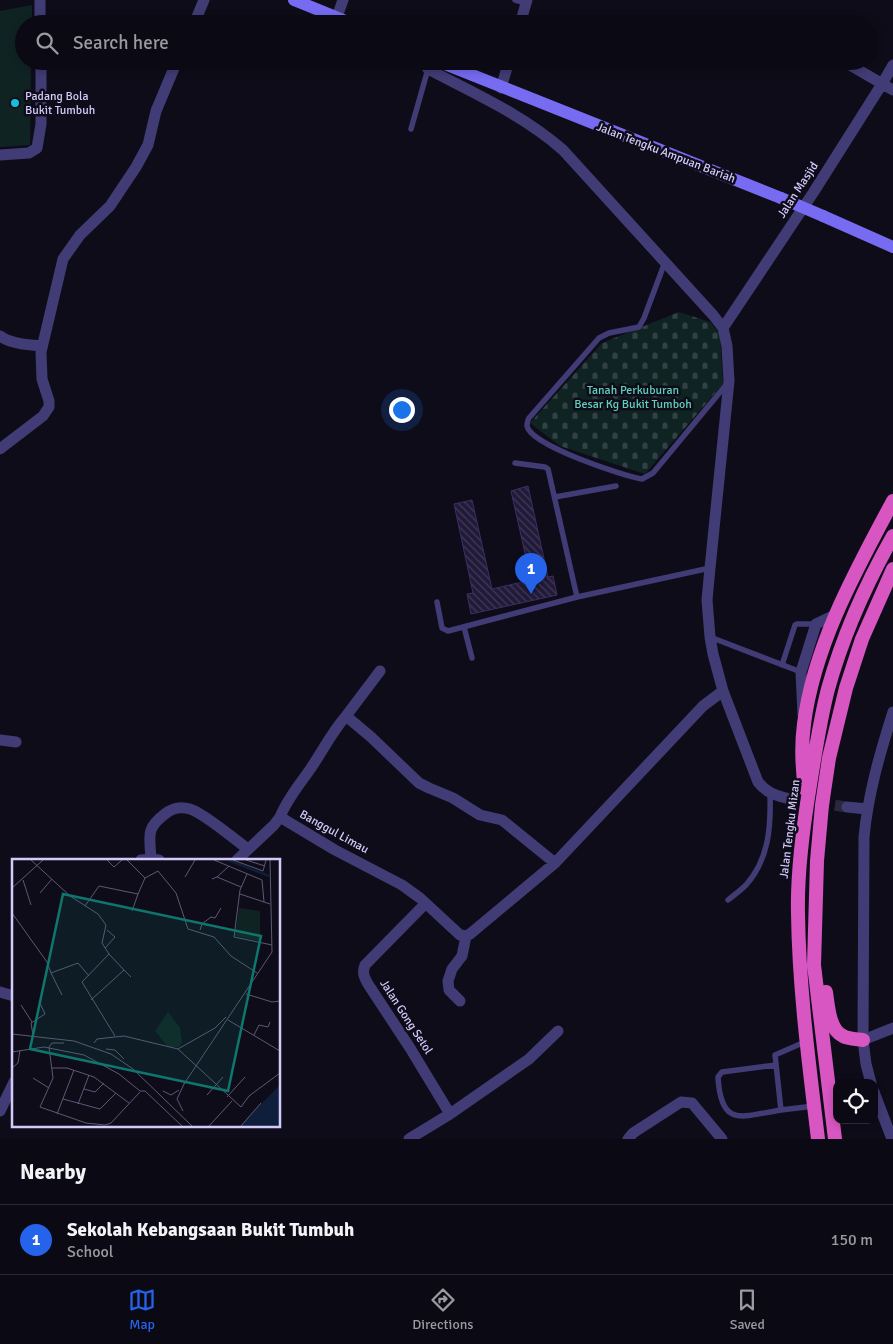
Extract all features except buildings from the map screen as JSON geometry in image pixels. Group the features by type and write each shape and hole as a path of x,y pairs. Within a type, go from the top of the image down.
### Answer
{"highway":[{"path":"806,806 802,764 804,724 820,655 837,614 893,501"},
{"name":"Jalan Tengku Mizan","path":"818,1139 800,967 798,911 800,864 806,806 828,689 841,648 858,604 893,536"},
{"path":"835,1139 814,965 816,861 822,805 836,725 862,639 893,569"},
{"path":"815,915 832,1022 840,1035 862,1040"}],"main road":[{"path":"294,0 332,15"},
{"name":"Jalan Tengku Ampuan Bariah","path":"447,70 502,88 781,198 893,247"}],"street":[{"path":"40,0 40,15"},
{"path":"198,15 204,0"},
{"path":"338,15 343,0"},
{"path":"521,15 523,1"},
{"name":"Jalan Masjid","path":"723,328 813,193 888,87 893,65"},
{"path":"0,155 29,153 37,148 42,124 41,70"},
{"path":"0,449 43,416 49,407 42,374 42,346 63,260 80,235 110,206 143,154 150,138 156,111 173,70"},
{"path":"439,70 522,118 544,133 563,150 723,328 727,346 729,381 707,600 710,637 723,691 758,782 770,794 786,798"},
{"path":"502,88 507,70"},
{"path":"859,70 888,87"},
{"path":"0,336 3,339 42,346"},
{"path":"804,724 801,672 816,624 837,614"},
{"path":"280,817 290,797 312,767 337,727 380,671"},
{"path":"460,1001 449,990 448,981 452,969 462,956 466,936 555,863 703,706 723,691"},
{"path":"870,1079 862,1040 864,837 867,810 876,769 893,712"},
{"path":"346,716 372,736 419,783 453,798 480,815 502,820 555,863"},
{"path":"0,740 16,742"},
{"path":"847,807 867,810"},
{"path":"150,859 150,828 153,822 171,809 176,808 192,809 243,856"},
{"name":"Banggul Limau","path":"243,856 280,817 335,850 402,885 460,935 466,936"},
{"name":"Jalan Gong Setol","path":"425,904 366,965 363,971 364,977 450,1114"},
{"path":"862,1040 893,1028"},
{"path":"409,1139 450,1114 529,1059 558,1031"},
{"path":"0,1111 12,1086"},
{"path":"628,1139 633,1133 681,1102 692,1103 722,1139"},
{"path":"878,1102 892,1139"}],"lane":[{"path":"411,129 427,70"},
{"path":"665,262 639,327 609,333 599,338 528,418 528,428 539,440 559,450 591,463 642,479 653,473 729,381"},
{"path":"515,463 548,469 577,597"},
{"path":"555,497 616,486"},
{"path":"437,602 442,628 448,631 577,597 710,568"},
{"path":"782,665 795,625 816,624"},
{"path":"464,626 472,658"},
{"path":"710,637 801,672"},
{"path":"728,900 746,885 759,866 767,844 771,820 770,794"},
{"path":"781,1110 775,1055 807,1041"},
{"path":"776,1065 722,1072 718,1077 719,1091 728,1113 738,1117 814,1106"}],"green space":[{"name":"Padang Bola Bukit Tumbuh","path":"32,5 32,15 15,15 15,70 31,70 30,145 0,147 0,11"},
{"name":"Tanah Perkuburan Besar Kg Bukit Tumboh","path":"679,312 710,322 720,334 723,384 645,474 560,446 530,423 602,343"}],"tunnel":[{"path":"786,798 847,807"}],"place":[{"name":"Padang Bola Bukit Tumbuh","path":"15,103"},
{"name":"Sekolah Kebangsaan Bukit Tumbuh","path":"531,594"}]}
